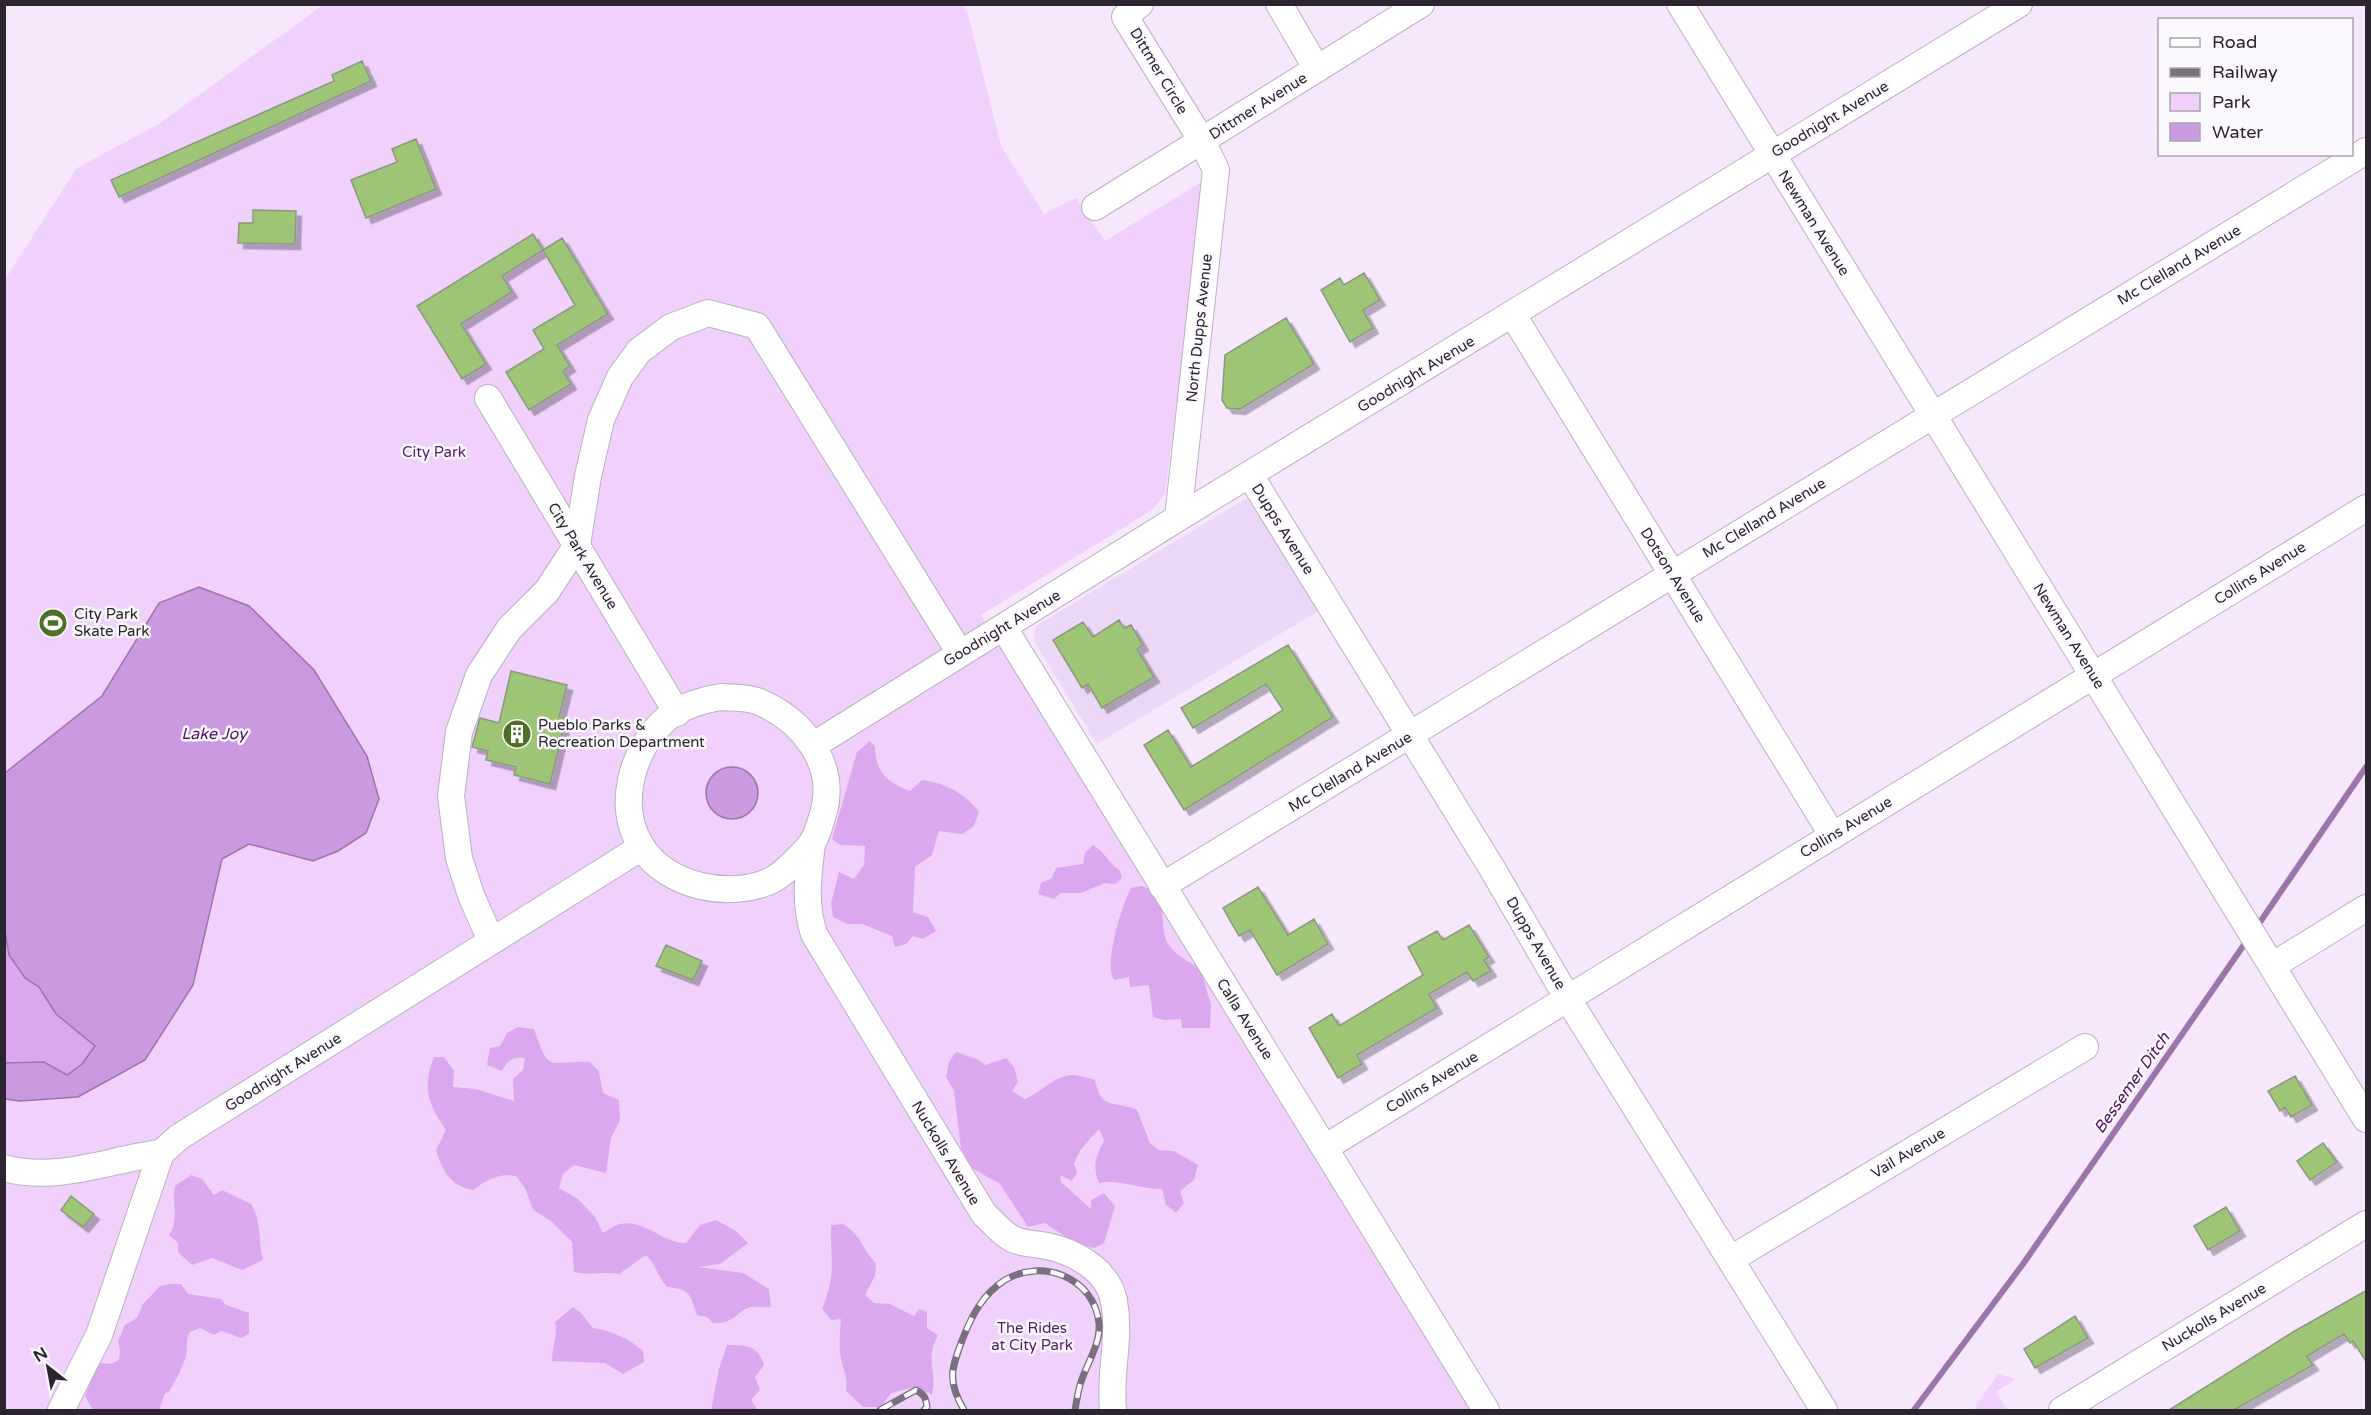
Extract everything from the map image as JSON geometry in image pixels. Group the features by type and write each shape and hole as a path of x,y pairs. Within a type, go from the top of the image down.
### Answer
{"street":[{"name":"Dittmer Circle","path":"1140,4 1125,16 1202,141"},
{"path":"1279,4 1317,69"},
{"name":"Dittmer Avenue","path":"1095,207 1421,4"},
{"name":"Newman Avenue","path":"1680,4 2367,1119"},
{"name":"Goodnight Avenue","path":"814,745 1178,518 2019,4"},
{"name":"North Dupps Avenue","path":"1178,518 1216,170 1202,141"},
{"name":"Mc Clelland Avenue","path":"1162,886 2367,151"},
{"path":"491,941 471,895 459,858 451,796 459,732 478,675 509,629 547,591 577,545 588,476 601,420 620,377 639,351 671,327 708,313 757,326 960,653"},
{"name":"Dotson Avenue","path":"1513,315 1833,836"},
{"name":"City Park Avenue","path":"488,398 677,713"},
{"name":"Dupps Avenue","path":"1250,475 1493,870 1568,999 1824,1410"},
{"name":"Collins Avenue","path":"1326,1147 2367,507"},
{"name":"Calla Avenue","path":"1004,628 1486,1410"},
{"path":"721,697 755,700 794,721 814,745 826,777 828,797 812,844 773,879 753,887 713,889 688,882 659,865 642,847 629,801 630,782 641,749 668,717 702,700 721,697"},
{"name":"Nuckolls Avenue","path":"812,844 807,913 814,934 984,1214 1014,1240 1050,1246 1085,1260 1102,1278 1114,1298 1117,1329 1111,1395 1113,1410"},
{"name":"Goodnight Avenue","path":"161,1153 179,1137 642,847"},
{"path":"2272,966 2367,908"},
{"name":"Vail Avenue","path":"1731,1259 2085,1047"},
{"path":"4,1168 20,1173 81,1171 136,1156 161,1153 99,1335 61,1410"},
{"name":"Nuckolls Avenue","path":"2062,1410 2367,1224"}],"shaded area":[{"path":"1250,496 1320,610 1097,744 1034,641 1036,626"},
{"path":"870,741 875,746 880,769 895,784 910,791 922,780 939,784 961,794 979,812 974,826 962,834 939,831 932,855 915,867 913,912 928,917 936,931 923,939 913,936 906,944 895,947 892,936 862,924 847,924 833,917 831,903 839,872 854,879 864,865 865,846 840,845 832,839 857,752"},
{"path":"1093,845 1120,871 1122,878 1115,884 1105,883 1081,893 1061,893 1054,899 1038,894 1041,883 1052,878 1056,868 1083,864 1085,853"},
{"path":"1142,886 1161,894 1164,931 1170,946 1176,953 1200,968 1211,1005 1210,1028 1182,1028 1181,1019 1164,1020 1153,1017 1149,985 1130,987 1129,977 1114,980 1111,973 1112,949 1119,920 1131,888"},
{"path":"4,925 9,955 25,978 39,987 56,1014 96,1046 82,1064 67,1075 44,1062 5,1063"},
{"path":"518,1027 534,1029 544,1054 552,1062 590,1062 599,1072 603,1093 619,1100 620,1120 611,1138 606,1173 574,1165 563,1174 559,1188 578,1199 595,1217 603,1233 618,1225 629,1223 646,1228 670,1240 686,1243 700,1225 716,1220 736,1231 748,1243 720,1264 698,1267 743,1273 769,1289 771,1307 751,1307 727,1321 713,1323 707,1317 697,1315 685,1291 667,1287 646,1255 619,1274 574,1272 572,1242 551,1221 533,1210 525,1188 516,1176 493,1178 473,1190 458,1185 448,1176 436,1150 446,1130 431,1104 428,1087 434,1057 444,1057 454,1071 453,1087 476,1089 514,1101 513,1079 523,1070 525,1058 511,1060 502,1071 487,1065 490,1048 500,1046 507,1033"},
{"path":"956,1052 977,1059 985,1065 1006,1058 1014,1067 1018,1082 1012,1091 1025,1099 1065,1076 1072,1075 1095,1080 1105,1100 1137,1110 1150,1143 1159,1150 1174,1151 1198,1165 1194,1180 1180,1191 1184,1203 1176,1213 1166,1205 1162,1189 1114,1182 1099,1183 1096,1161 1104,1141 1099,1129 1081,1149 1074,1163 1077,1173 1072,1181 1060,1175 1061,1182 1091,1209 1091,1200 1104,1193 1115,1206 1104,1243 1094,1248 1073,1242 1045,1223 1028,1227 1000,1184 972,1168 961,1148 954,1091 946,1077 949,1062"},
{"path":"191,1175 202,1179 214,1195 222,1190 251,1204 258,1224 263,1260 242,1270 212,1258 192,1265 178,1252 178,1243 169,1235 175,1217 175,1186"},
{"path":"843,1224 854,1233 876,1263 875,1276 865,1295 874,1303 890,1304 914,1316 919,1309 927,1312 927,1328 938,1335 932,1352 932,1394 910,1388 891,1393 881,1407 863,1407 846,1391 840,1352 841,1319 831,1320 822,1309 830,1285 832,1267 831,1225"},
{"path":"181,1284 188,1294 221,1299 226,1305 249,1313 249,1334 241,1338 221,1331 214,1335 200,1328 190,1332 183,1365 169,1392 165,1393 159,1410 93,1410 85,1396 90,1384 89,1374 99,1363 110,1364 119,1360 118,1341 125,1325 137,1318 143,1304 160,1286"},
{"path":"573,1307 593,1328 607,1331 632,1342 643,1351 644,1362 623,1374 605,1363 552,1361 555,1322"},
{"path":"727,1345 750,1348 755,1350 761,1358 764,1365 755,1377 760,1390 751,1400 758,1410 711,1410 719,1369"}],"green space":[{"name":"City Park","path":"323,5 961,5 967,11 1001,146 1044,214 1076,198 1105,241 1205,180 1165,494 1152,510 981,615 1472,1410 5,1410 4,281 77,168 159,124","holes":["749,772 753,777 758,795 752,810 707,803 706,785"]},
{"path":"1998,1374 2016,1379 1996,1392 2007,1410 1973,1410"}],"water":[{"name":"Lake Joy","path":"199,587 249,606 314,670 367,756 379,799 366,833 338,851 313,861 249,844 222,859 193,985 145,1060 78,1097 20,1101 5,1099 5,1063 44,1062 67,1075 82,1064 95,1046 56,1014 39,987 25,978 9,955 4,925 5,773 102,696 159,603"},
{"path":"727,767 737,767 751,774 758,793 751,812 737,819 727,819 717,815 710,808 706,798 706,788 710,778 717,771"}],"building":[{"path":"362,61 371,81 119,197 111,180 334,81 332,75"},
{"path":"416,139 436,189 366,218 351,180 397,162 392,149"},
{"path":"253,210 296,211 295,244 238,243 239,223 253,223"},
{"path":"533,234 543,250 502,276 512,292 461,324 486,364 462,379 417,306"},
{"path":"562,238 608,314 557,345 570,366 563,371 571,384 529,410 506,372 544,349 533,330 575,305 543,250"},
{"path":"1364,273 1380,300 1363,310 1373,328 1350,342 1321,290 1340,278 1344,285"},
{"path":"1286,318 1314,364 1240,409 1227,408 1222,400 1225,355"},
{"path":"1119,620 1124,628 1131,625 1143,645 1137,649 1154,677 1102,708 1088,684 1082,688 1053,640 1083,622 1093,637"},
{"path":"1288,645 1333,717 1184,810 1144,745 1168,730 1191,767 1283,710 1266,684 1193,728 1181,708"},
{"name":"Pueblo Parks & Recreation Department","path":"511,671 567,685 559,717 566,718 550,784 514,775 516,767 486,760 488,751 472,747 480,718 499,723"},
{"path":"1258,887 1288,935 1314,919 1328,944 1277,975 1250,930 1239,936 1223,908"},
{"path":"1469,925 1489,957 1484,960 1491,971 1473,981 1467,972 1429,994 1437,1008 1357,1055 1362,1064 1338,1078 1309,1028 1332,1014 1339,1026 1423,975 1408,947 1437,931 1443,940"},
{"path":"666,945 702,961 693,980 656,966"},
{"path":"2295,1076 2312,1105 2291,1117 2285,1107 2280,1111 2268,1091"},
{"path":"2323,1143 2337,1162 2310,1180 2297,1161"},
{"path":"71,1196 94,1214 83,1227 61,1210"},
{"path":"2226,1207 2240,1231 2208,1250 2194,1226"},
{"path":"2367,1290 2367,1363 2353,1341 2350,1343 2344,1334 2307,1356 2313,1365 2234,1410 2169,1410 2293,1332"},
{"path":"2075,1316 2088,1338 2035,1368 2024,1349"}],"waterway":[{"name":"Bessemer Ditch","path":"2256,928 2366,767"},
{"name":"Bessemer Ditch","path":"1914,1410 2023,1264 2248,939"}],"railway":[{"path":"964,1410 955,1391 953,1375 956,1358 970,1321 984,1298 997,1286 1019,1274 1035,1271 1050,1272 1077,1283 1095,1307 1099,1323 1098,1337 1081,1383 1075,1410"},
{"path":"880,1410 916,1390 925,1399 927,1407 924,1410"}],"place":[{"name":"City Park Skate Park","path":"53,623"},
{"name":"Pueblo Parks & Recreation Department","path":"517,734"}],"park label":[{"name":"The Rides at City Park","path":"1032,1336"}]}
